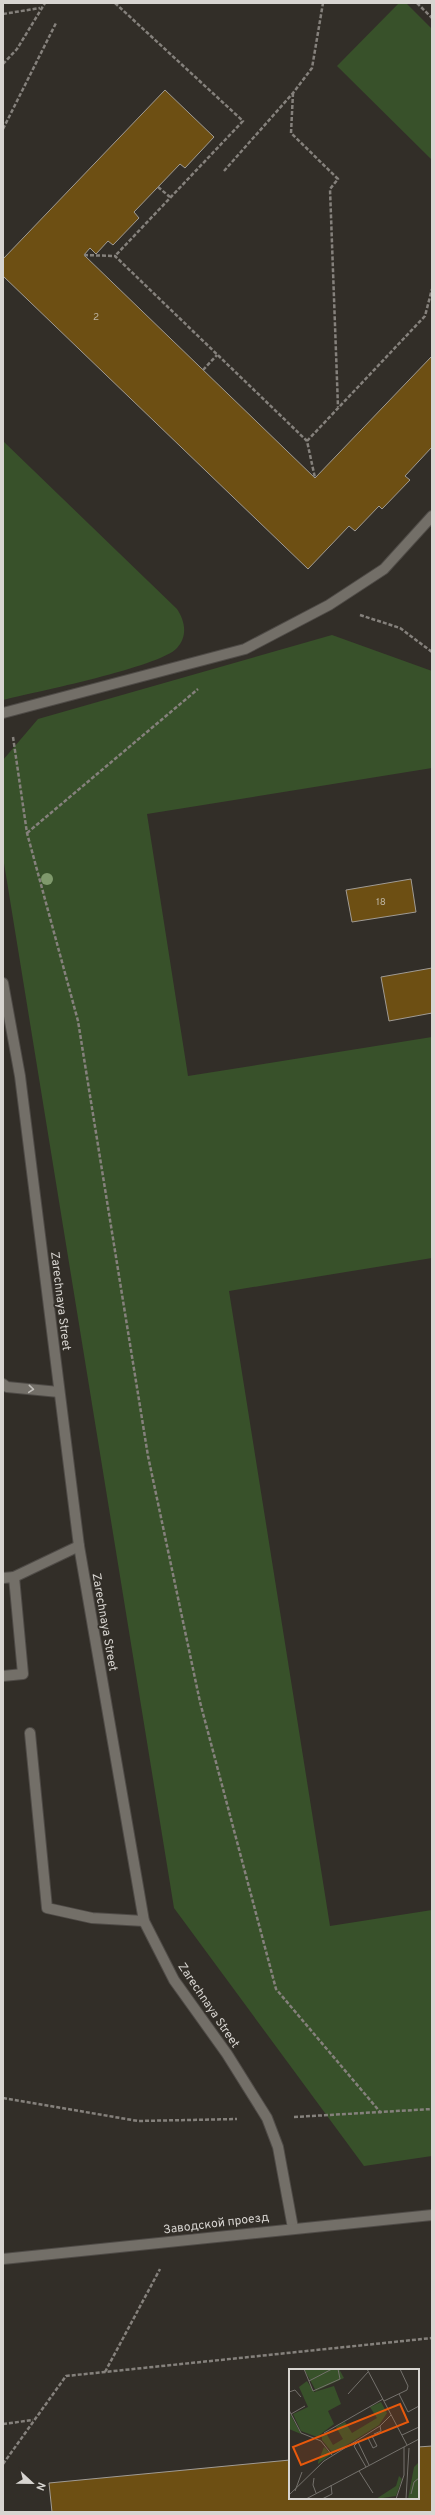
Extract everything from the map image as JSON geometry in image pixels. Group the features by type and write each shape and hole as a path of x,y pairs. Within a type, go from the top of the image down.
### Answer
{"street":[{"path":"6,712 245,648 329,605 384,569 432,516"},
{"name":"Zarechnaya Street","path":"3,983 20,1076 79,1546 144,1921 174,1980 227,2054 267,2118 278,2147 293,2228"},
{"path":"3,1384 7,1387 59,1392"},
{"path":"3,1578 14,1577 79,1546"},
{"path":"3,1676 23,1674 14,1577"},
{"path":"30,1733 47,1908 92,1918 144,1921"},
{"name":"Заводской проезд","path":"3,2259 175,2242 293,2228 432,2215"}],"path":[{"path":"3,64 17,49 45,3"},
{"path":"114,3 243,121 114,256"},
{"path":"224,171 293,93 312,68 323,3"},
{"path":"417,3 432,18"},
{"path":"3,14 41,8"},
{"path":"3,129 56,23"},
{"path":"293,93 291,133 338,179 330,189 338,407"},
{"path":"158,187 170,197"},
{"path":"84,256 114,256 307,441 315,478"},
{"path":"307,441 425,316 432,289"},
{"path":"203,370 217,355"},
{"path":"329,605 400,628 432,652"},
{"path":"27,833 203,684"},
{"path":"6,712 27,833 78,1021 148,1456 200,1702 276,1989 381,2113"},
{"path":"3,2098 138,2121 267,2118 381,2113 432,2109"},
{"path":"105,2372 175,2242"},
{"path":"3,2464 66,2376 432,2338"},
{"path":"3,2424 34,2420"}],"green space":[{"path":"399,3 406,3 432,29 432,160 337,66"},
{"path":"3,441 177,609 182,618 184,634 183,639 177,648 166,655 123,671 3,700"},
{"path":"332,635 432,671 432,768 147,814 188,1076 432,1037 432,1258 229,1291 330,1926 432,1910 432,2156 364,2166 174,1908 3,857 3,760 38,719"}],"building":[{"path":"165,90 214,137 185,168 180,164 134,212 139,218 113,245 108,241 96,254 90,248 84,255 315,478 432,356 432,447 405,476 410,480 382,509 379,506 355,531 349,526 308,569 3,276 3,259"},
{"path":"411,879 416,912 352,922 346,890"},
{"path":"432,968 432,1013 389,1021 381,977"},
{"path":"432,2446 432,2512 52,2512 49,2483 289,2460 289,2499 419,2499 419,2447"}]}
